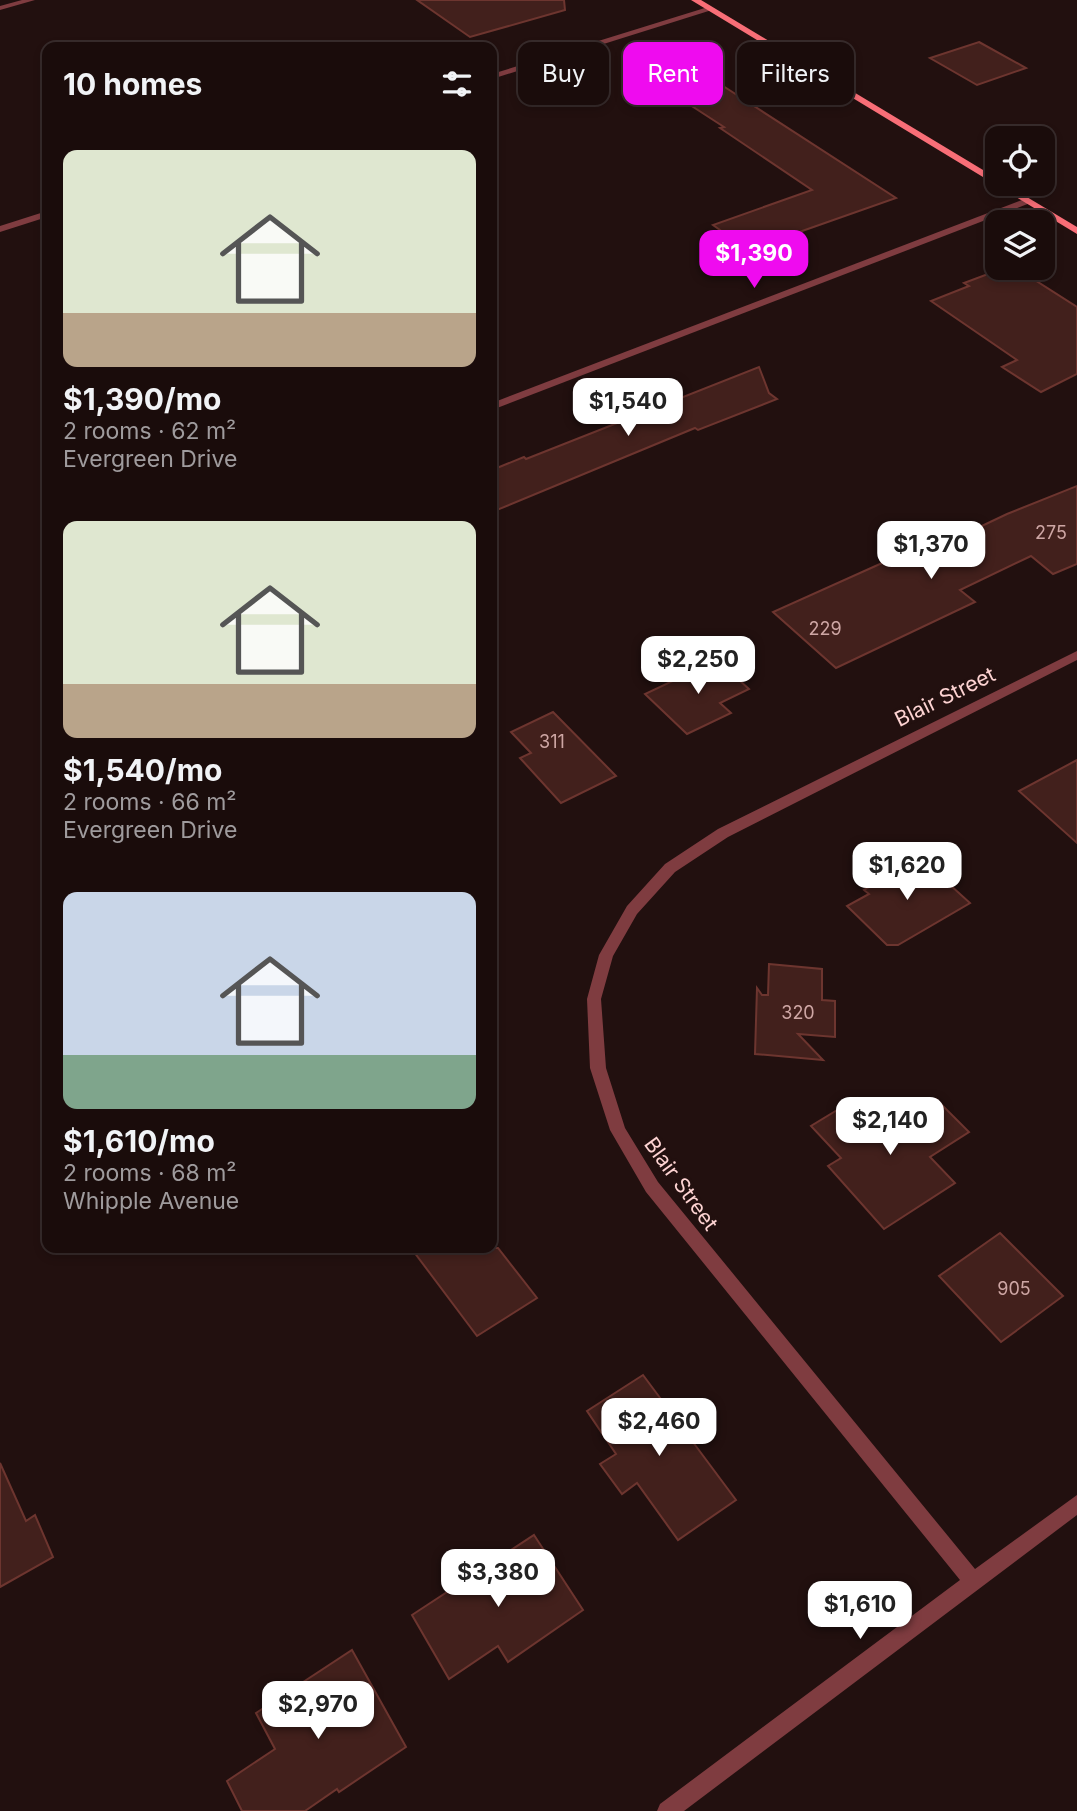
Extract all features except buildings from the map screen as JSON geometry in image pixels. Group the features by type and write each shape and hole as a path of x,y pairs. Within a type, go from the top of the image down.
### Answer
{"main road":[{"path":"695,0 985,175"},
{"path":"1019,196 1077,231"}],"street":[{"path":"0,8 31,0"},
{"path":"497,75 711,9"},
{"path":"497,405 1027,201"},
{"path":"0,229 42,216"},
{"name":"Blair Street","path":"973,1582 652,1187 618,1130 598,1068 594,999 606,955 632,910 670,868 723,833 1077,655"},
{"path":"667,1811 1077,1504"}]}
